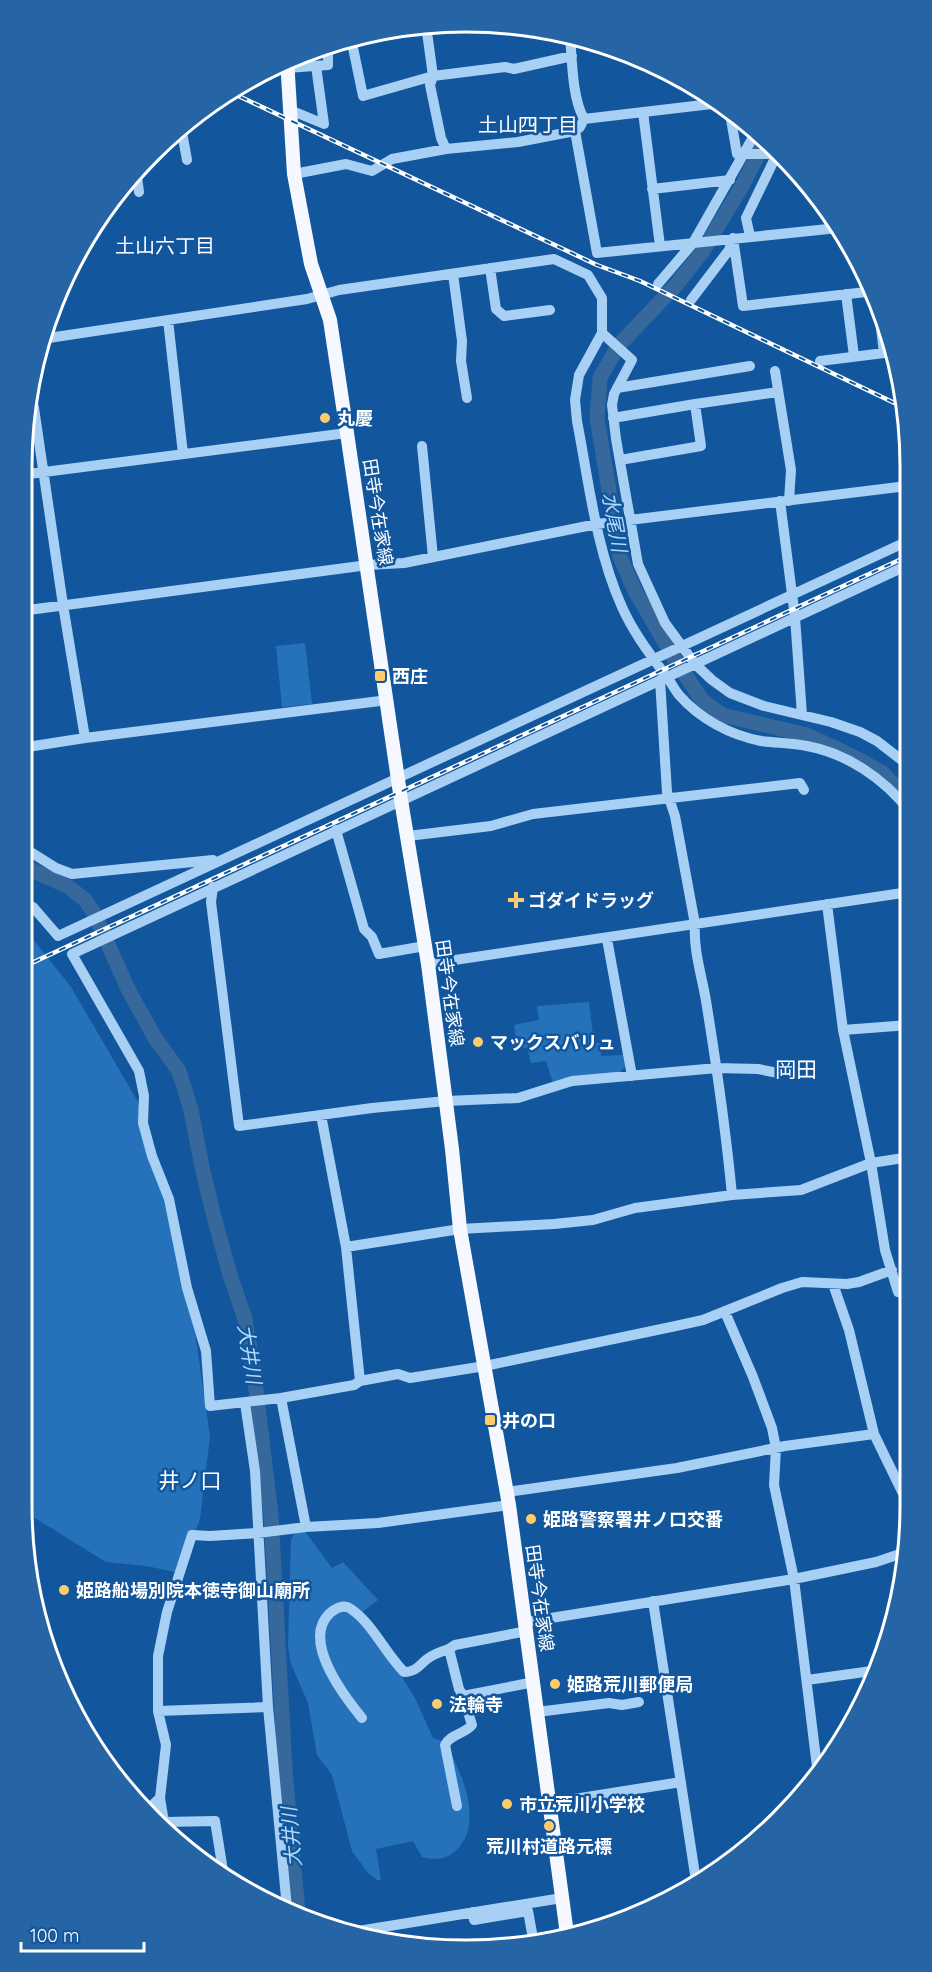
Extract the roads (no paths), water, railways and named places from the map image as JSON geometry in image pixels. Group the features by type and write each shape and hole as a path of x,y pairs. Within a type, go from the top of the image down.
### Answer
{"main road":[{"name":"田寺今在家線","path":"287,70 294,174 305,238 330,320 401,800 426,946 460,1229 508,1499 566,1929"}],"street":[{"path":"427,33 433,76 430,85 441,138 446,149"},
{"path":"571,44 580,112 584,119"},
{"path":"353,46 363,96 433,76 505,67 514,69 572,56"},
{"path":"300,65 328,65 328,54"},
{"path":"290,110 324,124 316,66"},
{"path":"294,174 346,164 372,171 392,159 446,149 518,142 575,131 584,119 707,105"},
{"path":"643,112 660,246"},
{"path":"731,121 737,154 768,154"},
{"path":"575,131 597,253 829,229"},
{"path":"183,136 187,160"},
{"path":"658,284 693,243 752,139"},
{"path":"750,236 746,218 775,161"},
{"path":"652,189 730,180"},
{"path":"136,183 139,192"},
{"path":"733,238 743,306 864,292"},
{"path":"691,300 729,250 733,238"},
{"path":"51,338 307,299 339,290 554,259 588,275 602,298 602,333 579,375 575,400 597,524 609,576 622,609 663,678 707,720 731,732 760,740 806,745 833,753 868,773 900,802"},
{"path":"490,268 496,309 504,316 550,310"},
{"path":"453,274 462,341 461,361 467,398"},
{"path":"846,294 854,356"},
{"path":"168,320 183,454"},
{"path":"602,333 632,360 617,388 612,405 613,418 638,564 665,623 695,664 730,693 764,706 831,722 860,732 877,741 900,759"},
{"path":"820,361 884,353 884,347"},
{"path":"617,388 750,366"},
{"path":"775,371 791,470 785,501 802,715"},
{"path":"613,418 778,392"},
{"path":"620,460 701,446 695,404"},
{"path":"35,412 85,738"},
{"path":"32,474 347,433"},
{"path":"422,446 433,557"},
{"path":"32,609 404,562 597,524 900,487"},
{"path":"32,907 58,936 900,545"},
{"path":"892,1270 859,1282 833,1284 802,1282 703,1320 485,1366 410,1378 398,1374 360,1381 354,1385 281,1398 210,1406 206,1351 187,1288 169,1198 152,1156 143,1124 144,1096 139,1071 72,954 900,569"},
{"path":"663,678 667,792 695,924 694,939 717,1068 732,1195"},
{"path":"32,746 388,700"},
{"path":"408,836 491,826 533,814 670,800 800,783 804,790"},
{"path":"336,830 364,929 372,937 379,954 426,946"},
{"path":"32,853 56,868 72,874 220,859"},
{"path":"213,887 211,902 239,1126 446,1101 518,1098 572,1081 717,1068 758,1069 778,1073"},
{"path":"428,964 900,893"},
{"path":"827,904 843,1030 871,1163 885,1250 900,1293"},
{"path":"67,932 78,950"},
{"path":"607,939 632,1076"},
{"path":"843,1030 900,1026"},
{"path":"321,1115 346,1247 360,1381"},
{"path":"346,1247 460,1229 593,1220 635,1208 732,1195 801,1190 871,1163 900,1159"},
{"path":"833,1284 849,1330 874,1434 900,1487"},
{"path":"725,1312 772,1428 776,1448 774,1485 794,1579 817,1763"},
{"path":"281,1398 306,1527"},
{"path":"245,1403 255,1471 268,1707 286,1901"},
{"path":"163,1817 160,1798 166,1745 158,1712 158,1656 167,1612 192,1535 258,1533 306,1527 378,1523 776,1448 874,1434"},
{"path":"362,1718 343,1692 322,1654 322,1628 326,1618 339,1607 350,1609 374,1634 404,1672 412,1672 427,1658 455,1645 526,1627 653,1601 794,1579 876,1562 898,1555"},
{"path":"653,1601 695,1874"},
{"path":"449,1649 471,1725 465,1731 447,1740 445,1745 457,1806"},
{"path":"807,1680 867,1672"},
{"path":"463,1696 534,1682"},
{"path":"537,1712 609,1703 622,1705 639,1702"},
{"path":"158,1712 268,1707"},
{"path":"549,1803 681,1782"},
{"path":"152,1806 160,1798"},
{"path":"168,1822 215,1821 222,1865"},
{"path":"379,1932 472,1912 562,1898"},
{"path":"472,1912 474,1920 528,1911 532,1935"}],"waterway":[{"name":"水尾川","path":"761,148 742,186 703,251 677,284 618,346 600,378 597,418 620,557 635,591 674,658 702,700 722,715 807,735 883,773 900,791"},
{"name":"大井川","path":"32,870 69,887 85,900 94,913 128,989 155,1038 179,1071 191,1110 213,1213 245,1319 254,1373 271,1515 285,1769 297,1906"}],"railway":[{"path":"239,96 597,265 640,281 896,404"},
{"path":"32,963 900,560"}],"place":[{"name":"丸慶","path":"325,418"},
{"name":"西庄","path":"380,676"},
{"name":"ゴダイドラッグ","path":"516,900"},
{"name":"マックスバリュ","path":"478,1042"},
{"name":"井の口","path":"490,1420"},
{"name":"姫路警察署井ノ口交番","path":"531,1519"},
{"name":"姫路船場別院本徳寺御山廟所","path":"64,1590"},
{"name":"姫路荒川郵便局","path":"555,1684"},
{"name":"法輪寺","path":"437,1704"},
{"name":"市立荒川小学校","path":"507,1804"},
{"name":"荒川村道路元標","path":"549,1826"}],"district":[{"name":"土山四丁目","path":"528,124"},
{"name":"土山六丁目","path":"165,245"},
{"name":"岡田","path":"796,1069"},
{"name":"井ノ口","path":"190,1480"}]}
